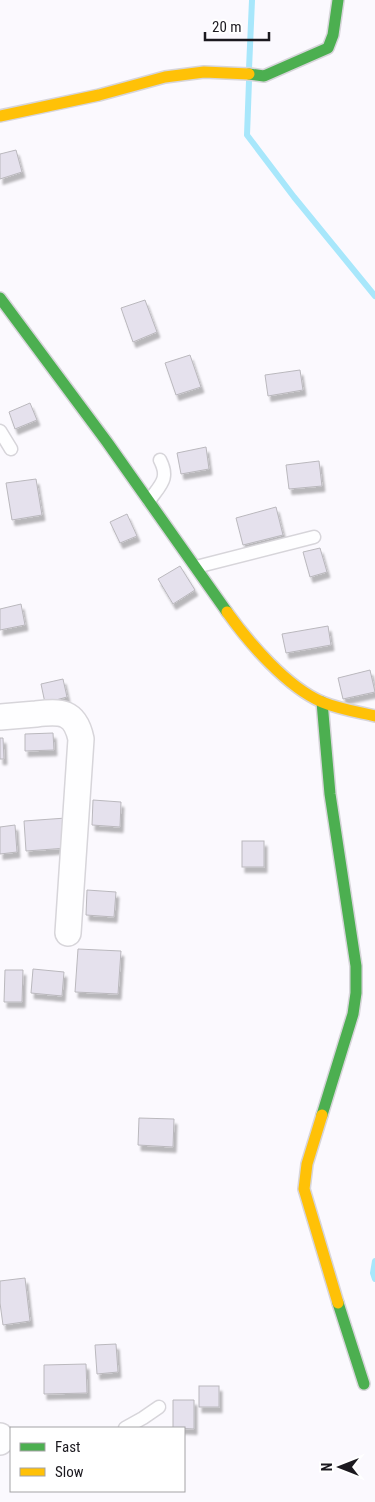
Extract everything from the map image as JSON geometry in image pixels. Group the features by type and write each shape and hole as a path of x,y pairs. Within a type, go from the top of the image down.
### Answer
{"street":[{"path":"0,116 99,95 165,78 204,72 228,72 264,76 328,48 334,35 338,0"},
{"path":"0,298 246,638 277,670 298,687 322,702 375,716"},
{"path":"322,702 330,794 356,966 356,993 353,1014 307,1164 304,1189 364,1384"},
{"path":"0,717 59,711 71,717 79,727 81,739 68,933"},
{"path":"0,1436 0,1442"}],"lane":[{"path":"0,431 11,449"},
{"path":"149,502 164,480 165,469 160,460"},
{"path":"196,567 314,537"},
{"path":"127,1427 159,1407"}],"building":[{"path":"16,150 22,172 0,179 0,154"},
{"path":"145,300 157,332 133,342 121,308"},
{"path":"190,355 201,387 176,395 165,363"},
{"path":"300,370 303,390 268,396 265,375"},
{"path":"30,403 37,420 15,429 9,412"},
{"path":"206,447 209,469 181,474 177,453"},
{"path":"319,461 322,486 289,489 286,465"},
{"path":"36,479 42,515 12,520 6,483"},
{"path":"276,507 283,535 243,545 236,518"},
{"path":"127,514 137,536 120,543 110,522"},
{"path":"320,548 327,572 310,577 303,552"},
{"path":"180,566 195,590 173,604 158,579"},
{"path":"21,604 25,625 0,630 0,609"},
{"path":"328,626 331,645 286,653 282,634"},
{"path":"370,670 375,692 343,699 338,678"},
{"path":"63,679 67,697 45,703 41,684"},
{"path":"53,733 54,750 25,751 25,734"},
{"path":"0,738 3,738 4,759 0,759"},
{"path":"93,800 121,802 120,827 92,825"},
{"path":"66,818 67,848 26,851 24,821"},
{"path":"15,825 17,852 0,854 0,827"},
{"path":"242,841 264,841 264,867 242,867"},
{"path":"87,890 116,892 114,917 86,915"},
{"path":"78,949 121,951 118,994 75,992"},
{"path":"33,969 64,972 62,996 31,993"},
{"path":"5,970 23,970 22,1002 4,1002"},
{"path":"139,1118 174,1119 173,1147 138,1145"},
{"path":"25,1278 30,1321 3,1325 0,1281"},
{"path":"116,1344 118,1372 97,1374 95,1345"},
{"path":"86,1364 87,1393 44,1394 44,1365"},
{"path":"199,1386 219,1386 219,1407 199,1407"},
{"path":"173,1400 194,1400 194,1429 173,1427"}],"waterway":[{"path":"249,69 252,0"},
{"path":"249,81 247,135 294,197 375,296"},
{"path":"375,1261 373,1273 375,1279"}],"traffic: fast":[{"path":"249,74 264,76 328,48 333,35 338,0"},
{"path":"0,298 107,442 227,612"},
{"path":"322,702 330,794 356,966 356,993 353,1014 322,1115"},
{"path":"338,1303 364,1384"}],"traffic: slow":[{"path":"0,116 99,95 165,77 204,72 249,74"},
{"path":"227,612 257,650 295,686 322,702 375,716"},
{"path":"322,1115 307,1164 304,1189 338,1303"}]}
